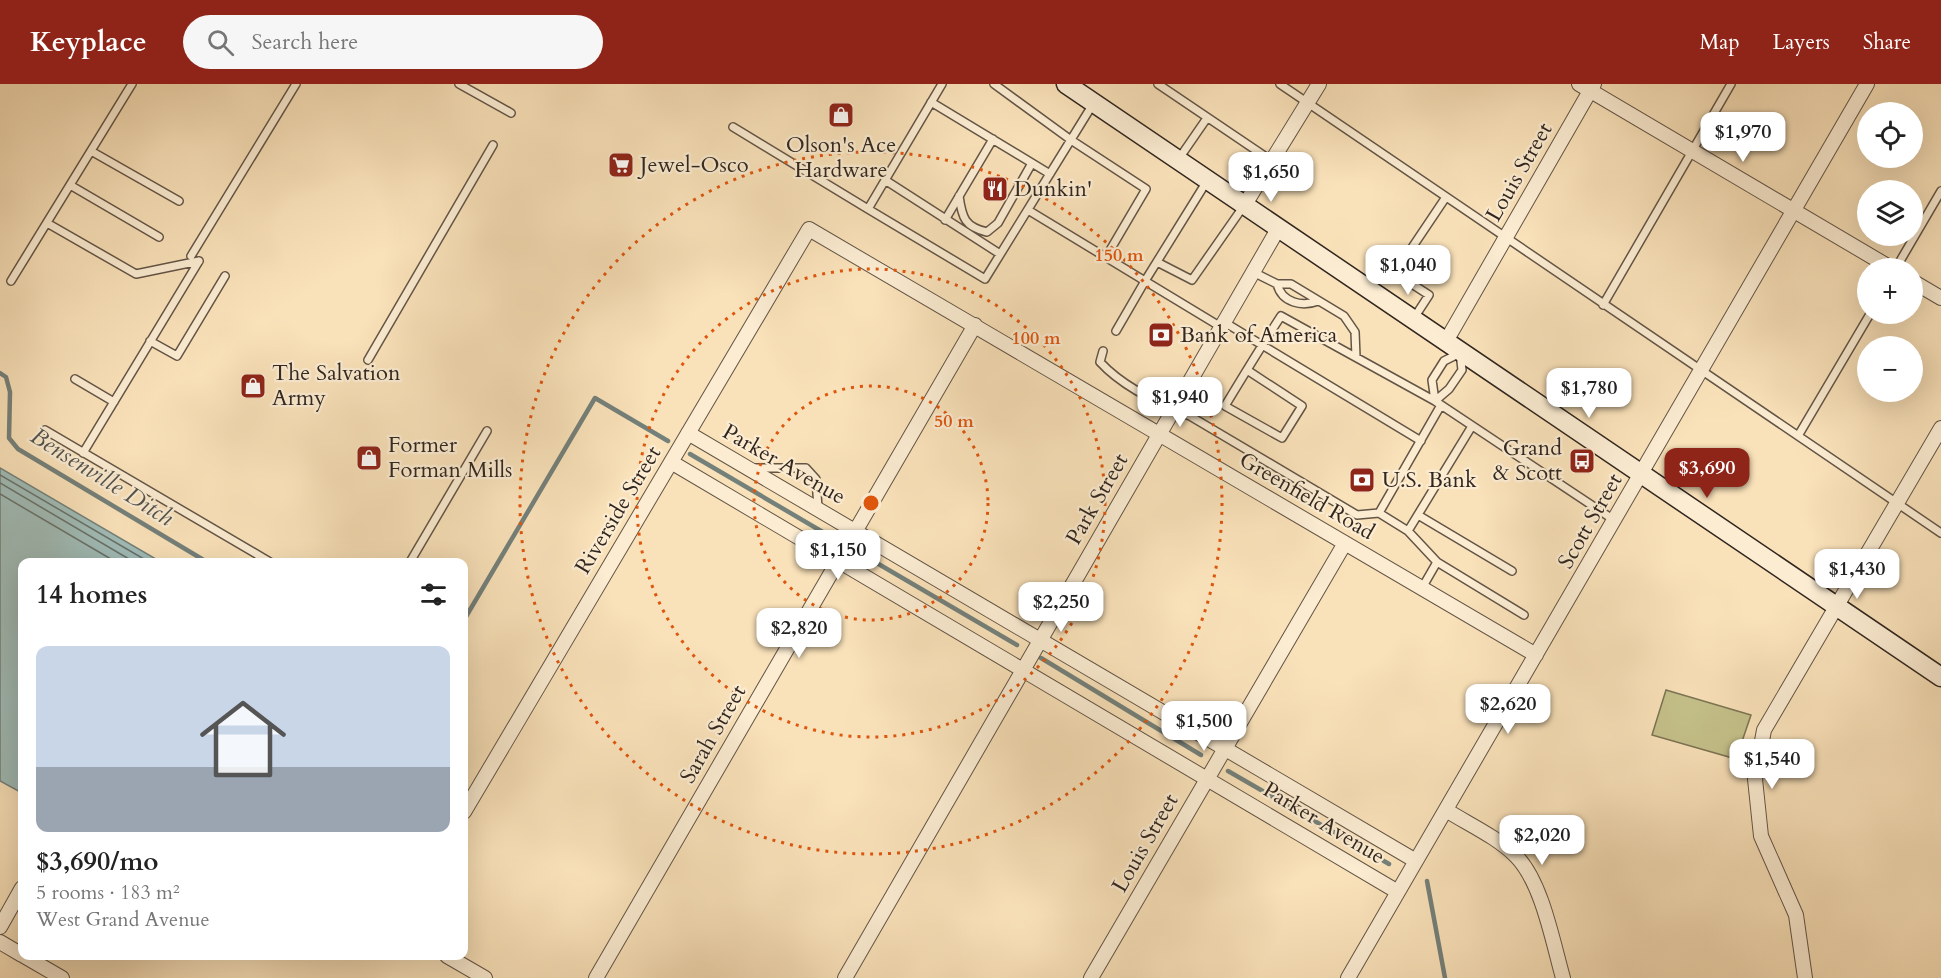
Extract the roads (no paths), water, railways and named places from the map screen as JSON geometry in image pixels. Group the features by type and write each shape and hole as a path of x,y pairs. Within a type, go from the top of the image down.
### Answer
{"main road":[{"path":"1066,84 1640,476 1941,677"}],"street":[{"path":"1244,206 1318,84"},
{"name":"Scott Street","path":"1348,978 1867,84"},
{"path":"1588,86 1692,151 1874,258"},
{"name":"Louis Street","path":"1452,348 1505,238 1588,86"},
{"name":"Greenfield Road","path":"809,229 1536,655"},
{"name":"Riverside Street","path":"468,805 809,229"},
{"name":"Park Street","path":"845,978 1278,229"},
{"path":"1923,287 1941,298"},
{"name":"Sarah Street","path":"596,978 975,325"},
{"path":"1804,978 1796,915 1761,836 1755,778 1764,730 1941,428"},
{"name":"Parker Avenue","path":"688,433 1226,747 1416,861"},
{"name":"Parker Avenue","path":"671,462 1398,892"},
{"name":"Louis Street","path":"1091,978 1345,543"},
{"path":"1446,810 1501,845 1524,866 1546,920 1563,978"},
{"path":"0,927 18,895"},
{"path":"0,942 18,952"},
{"path":"31,960 62,978"},
{"path":"454,960 485,978"}],"lane":[{"path":"11,281 132,84"},
{"path":"191,256 296,84"},
{"path":"459,84 511,113"},
{"path":"868,209 942,84"},
{"path":"994,84 1071,140 1146,189 1106,257"},
{"path":"1158,84 1272,161"},
{"path":"1280,84 1896,505 1941,533"},
{"path":"1604,305 1731,84"},
{"path":"931,102 1050,174"},
{"path":"733,127 985,279 1094,103"},
{"path":"1177,160 1207,118"},
{"path":"945,220 993,139"},
{"path":"368,360 493,145"},
{"path":"91,151 179,201"},
{"path":"958,196 962,219 973,229 987,232 998,223 1032,163"},
{"path":"885,180 1000,254"},
{"path":"1116,331 1208,181"},
{"path":"70,185 159,237"},
{"path":"1902,258 1941,191"},
{"path":"1412,321 1429,295 1395,273 1446,197"},
{"path":"1157,262 1192,280 1244,206"},
{"path":"1028,210 1145,281 1262,345 1421,441"},
{"path":"47,223 136,274 199,261 83,453"},
{"path":"1253,272 1277,284 1291,284 1344,316 1354,332 1356,357"},
{"path":"150,341 177,356 225,276"},
{"path":"1277,284 1279,290 1293,303 1306,305 1318,301"},
{"path":"1247,370 1302,406 1282,438 1225,406 1262,345 1281,316 1438,403 1614,520"},
{"path":"1798,436 1864,324"},
{"path":"1438,403 1431,380 1452,348"},
{"path":"1379,513 1421,441 1438,403 1462,370 1452,348"},
{"path":"1104,351 1100,362 1111,375 1190,416 1357,515 1379,513 1408,531 1437,562 1524,615"},
{"path":"75,379 114,402"},
{"path":"1408,531 1472,426"},
{"path":"45,430 263,558"},
{"path":"412,558 487,431"},
{"path":"750,469 777,466 806,468 816,479 818,508"},
{"path":"1418,515 1512,571"},
{"path":"1422,588 1437,562"}],"water":[{"path":"0,468 154,558 18,558 18,791 0,781"}],"waterway":[{"name":"Bensenville Ditch","path":"0,373 6,377 10,392 9,438 18,449 200,558"},
{"name":"Bensenville Ditch","path":"468,613 595,398 668,441"},
{"name":"Bensenville Ditch","path":"690,454 833,538"},
{"name":"Bensenville Ditch","path":"858,552 1017,645"},
{"name":"Bensenville Ditch","path":"1041,658 1201,755"},
{"name":"Bensenville Ditch","path":"1228,771 1389,864"},
{"name":"Bensenville Ditch","path":"1427,881 1445,978"}],"place":[{"name":"Olson's Ace Hardware","path":"841,115"},
{"name":"Jewel-Osco","path":"621,165"},
{"name":"Dunkin'","path":"995,189"},
{"name":"Bank of America","path":"1161,335"},
{"name":"The Salvation Army","path":"253,386"},
{"name":"Former Forman Mills","path":"369,458"},
{"name":"Grand & Scott","path":"1582,461"},
{"name":"U.S. Bank","path":"1362,480"}]}
